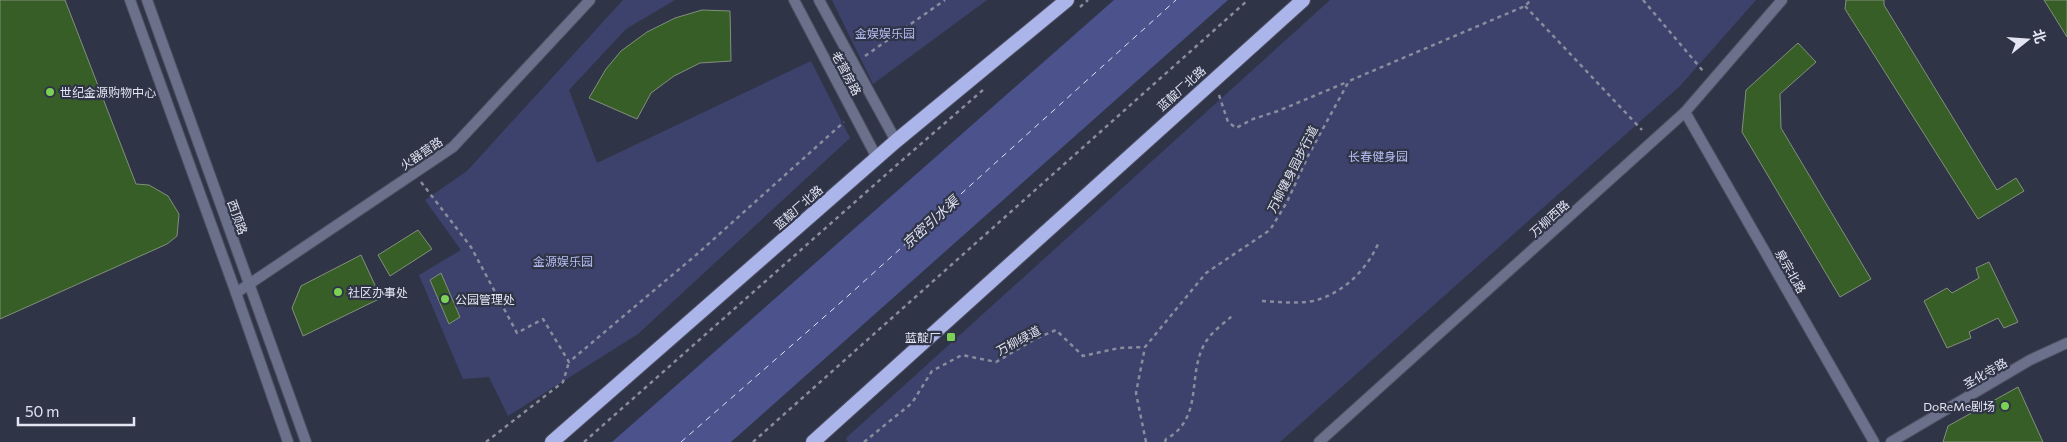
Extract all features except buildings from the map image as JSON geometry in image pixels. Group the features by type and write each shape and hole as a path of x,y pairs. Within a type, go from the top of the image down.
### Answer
{"highway":[{"name":"蓝靛厂北路","path":"552,442 896,141 1067,0"},
{"name":"蓝靛厂北路","path":"813,442 1303,0"}],"street":[{"path":"130,0 236,292 288,442"},
{"name":"西顶路","path":"147,0 306,442"},
{"name":"火器营路","path":"236,292 453,147 590,0"},
{"name":"老营房路","path":"794,0 877,158"},
{"name":"老营房路","path":"819,0 896,141"},
{"name":"万柳西路","path":"1319,442 1686,112 1782,0"},
{"name":"泉宗北路","path":"1686,112 1874,442"},
{"name":"圣化寺路","path":"1891,442 2030,360 2067,343"}],"path":[{"path":"865,56 945,0"},
{"path":"1073,13 1088,0"},
{"path":"753,442 1248,0"},
{"path":"1218,93 1228,122 1236,128 1253,119 1278,111 1525,6 1531,0"},
{"path":"1643,0 1703,71"},
{"path":"1525,6 1642,130"},
{"name":"万柳健身园步行道","path":"1146,442 1136,393 1145,347 1206,273 1270,230 1287,202 1308,156 1349,81"},
{"path":"584,442 899,162 990,84"},
{"path":"486,442 563,382 568,362 696,255 854,114"},
{"path":"414,173 471,247 517,333 544,319 568,362"},
{"path":"1290,179 1296,182"},
{"path":"1262,301 1292,303 1313,300 1333,293 1359,273 1371,260 1378,244"},
{"path":"1165,442 1166,439 1178,432 1191,408 1201,353 1207,340 1232,316"},
{"name":"万柳绿道","path":"864,442 912,403 932,371 962,355 996,362 1056,330 1083,356 1119,348 1145,347"}],"green space":[{"name":"金源娱乐园","path":"623,0 675,0 626,29 569,90 597,163 811,61 850,138 638,334 508,416 489,377 463,379 419,275 461,250 425,200 467,171"},
{"name":"金娱娱乐园","path":"832,0 987,0 873,84"},
{"name":"长春健身园","path":"1330,0 1756,0 1680,86 1280,442 848,442 846,438"}],"water":[{"name":"京密引水渠","path":"1114,0 1228,0 731,442 612,442"}],"ferry route":[{"path":"681,442 839,304 1176,0"}],"place":[{"name":"世纪金源购物中心","path":"50,92"},
{"name":"社区办事处","path":"338,292"},
{"name":"公园管理处","path":"445,299"},
{"name":"蓝靛厂","path":"951,337"},
{"name":"DoReMe剧场","path":"2005,406"}]}
